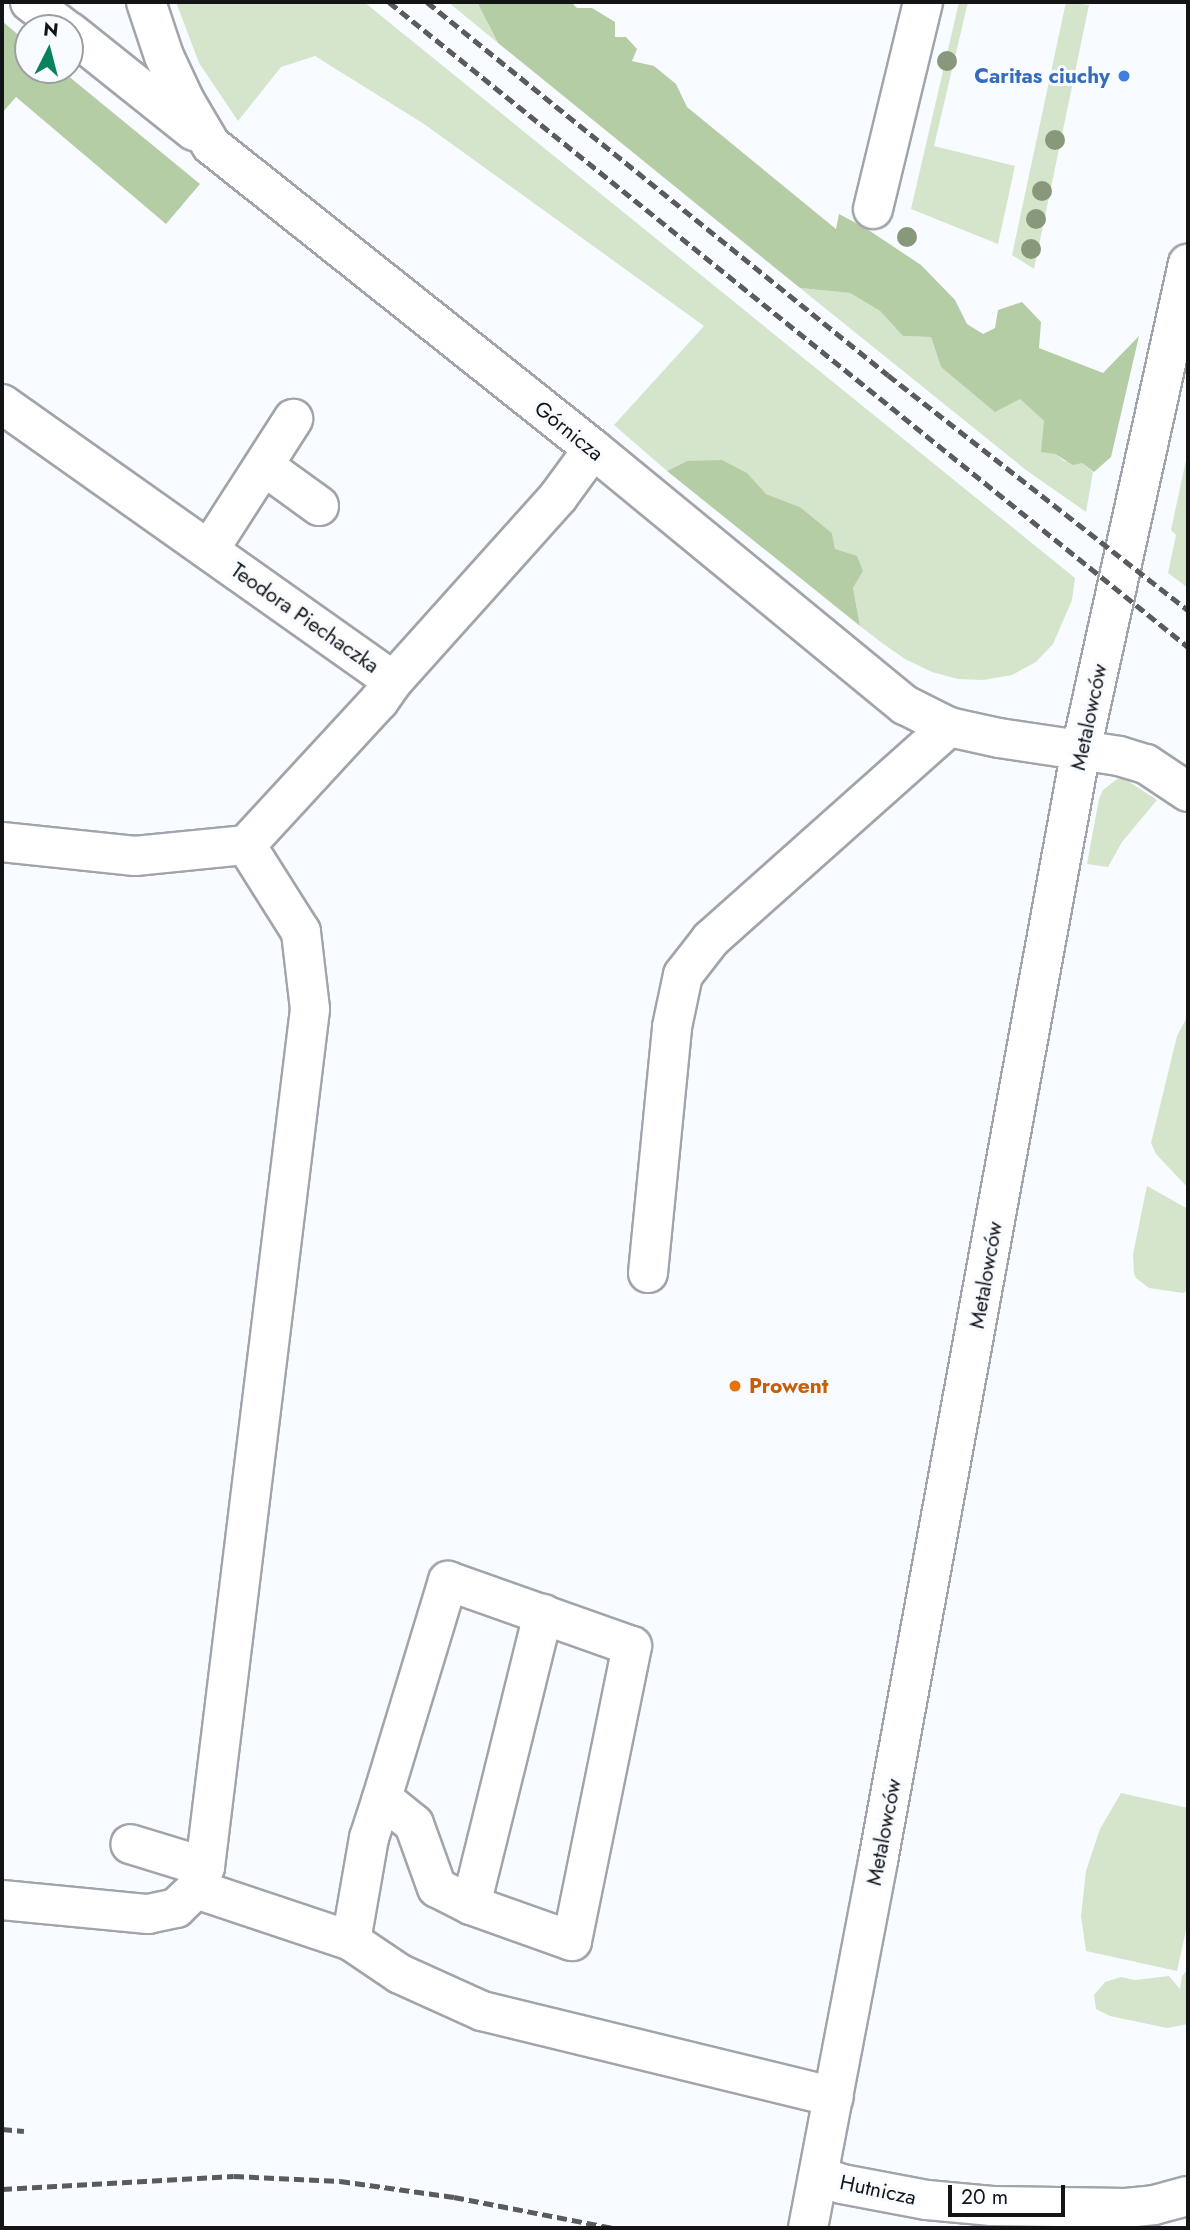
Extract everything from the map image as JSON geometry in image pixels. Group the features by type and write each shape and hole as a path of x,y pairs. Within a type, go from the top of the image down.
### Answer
{"street":[{"path":"30,2 46,14"},
{"path":"873,209 923,2"},
{"path":"84,39 134,51 150,13"},
{"name":"Górnicza","path":"150,13 185,102 211,145 593,449 905,705 949,727 999,738 1081,750"},
{"path":"84,43 211,145"},
{"name":"Metalowców","path":"808,2228 820,2176 1057,893 1081,750 1182,309 1188,264"},
{"name":"Teodora Piechaczka","path":"2,404 393,681 558,496 593,449"},
{"path":"209,550 293,419"},
{"path":"264,466 320,506"},
{"path":"2,842 135,856 246,845 379,701 393,681"},
{"path":"648,1273 672,1027 683,975 711,939 949,727"},
{"path":"1081,750 1119,756 1146,764 1188,792"},
{"path":"2,1900 148,1914 176,1908 200,1878 310,1009 301,932 246,845"},
{"path":"351,1941 369,1838 448,1581 632,1646 572,1941 471,1905 436,1888 414,1825 382,1798"},
{"path":"471,1905 543,1614"},
{"path":"130,1844 200,1878 351,1941 400,1974 482,2011 834,2097"},
{"name":"Hutnicza","path":"820,2176 842,2185 927,2200 992,2206 1126,2208 1188,2196"}],"green space":[{"path":"176,2 364,2 1075,578 1072,600 1053,644 1036,662 1012,675 983,680 958,679 932,672 905,659 882,643 860,626 853,588 863,571 835,549 832,533 800,507 766,494 747,474 687,461 667,471 614,425 704,326 424,124 315,56 281,67 238,121 199,63"},
{"path":"448,2 477,2 498,43"},
{"path":"477,2 571,2 577,8 592,8 615,22 615,37 626,37 637,49 632,61 654,66 676,84 687,107 836,229 839,214 921,265 955,300 967,324 983,334 995,328 998,310 1022,302 1041,322 1039,348 1103,373 1139,336 1111,457 1094,472 1082,463 1073,465 1055,454 1041,452 1044,421 1020,399 995,412 941,367 931,337 903,336 880,311 850,293 800,288 498,43"},
{"path":"959,2 968,2 934,146 1015,166 998,244 911,209"},
{"path":"1066,2 1089,5 1034,269 1012,255"},
{"path":"2,21 14,31 14,84 78,84 200,184 166,224 16,97 2,113"},
{"path":"800,288 850,293 880,311 903,336 931,337 941,367 1020,399 1044,421 1055,454 1064,461 1082,463 1093,472 1086,512 1026,470"},
{"path":"1188,451 1188,588 1168,573 1176,535 1171,530"},
{"path":"722,460 747,473 766,494 800,507 832,533 835,549 857,556 863,571 853,588 860,626 667,471 687,461"},
{"path":"1117,779 1125,779 1157,800 1122,842 1108,867 1087,864 1099,799 1103,790"},
{"path":"1188,1015 1188,1188 1156,1154 1151,1143 1177,1036"},
{"path":"1147,1186 1188,1209 1188,1290 1183,1293 1149,1288 1136,1278 1134,1273 1133,1254"},
{"path":"1121,1793 1188,1808 1188,1921 1177,1971 1086,1951 1081,1916 1086,1871 1100,1829"},
{"path":"1188,1969 1188,2024 1167,2028 1110,2016 1096,2009 1094,1995 1105,1982 1121,1977 1135,1980 1169,1976 1180,1989 1182,1976"}],"railway":[{"path":"389,2 1188,647"},
{"path":"427,2 888,375 1188,610"},
{"path":"2,2129 24,2131"},
{"path":"2,2189 234,2176 340,2181 454,2197 614,2228"}],"place":[{"name":"Caritas ciuchy","path":"1124,76"},
{"name":"Prowent","path":"735,1386"}]}
